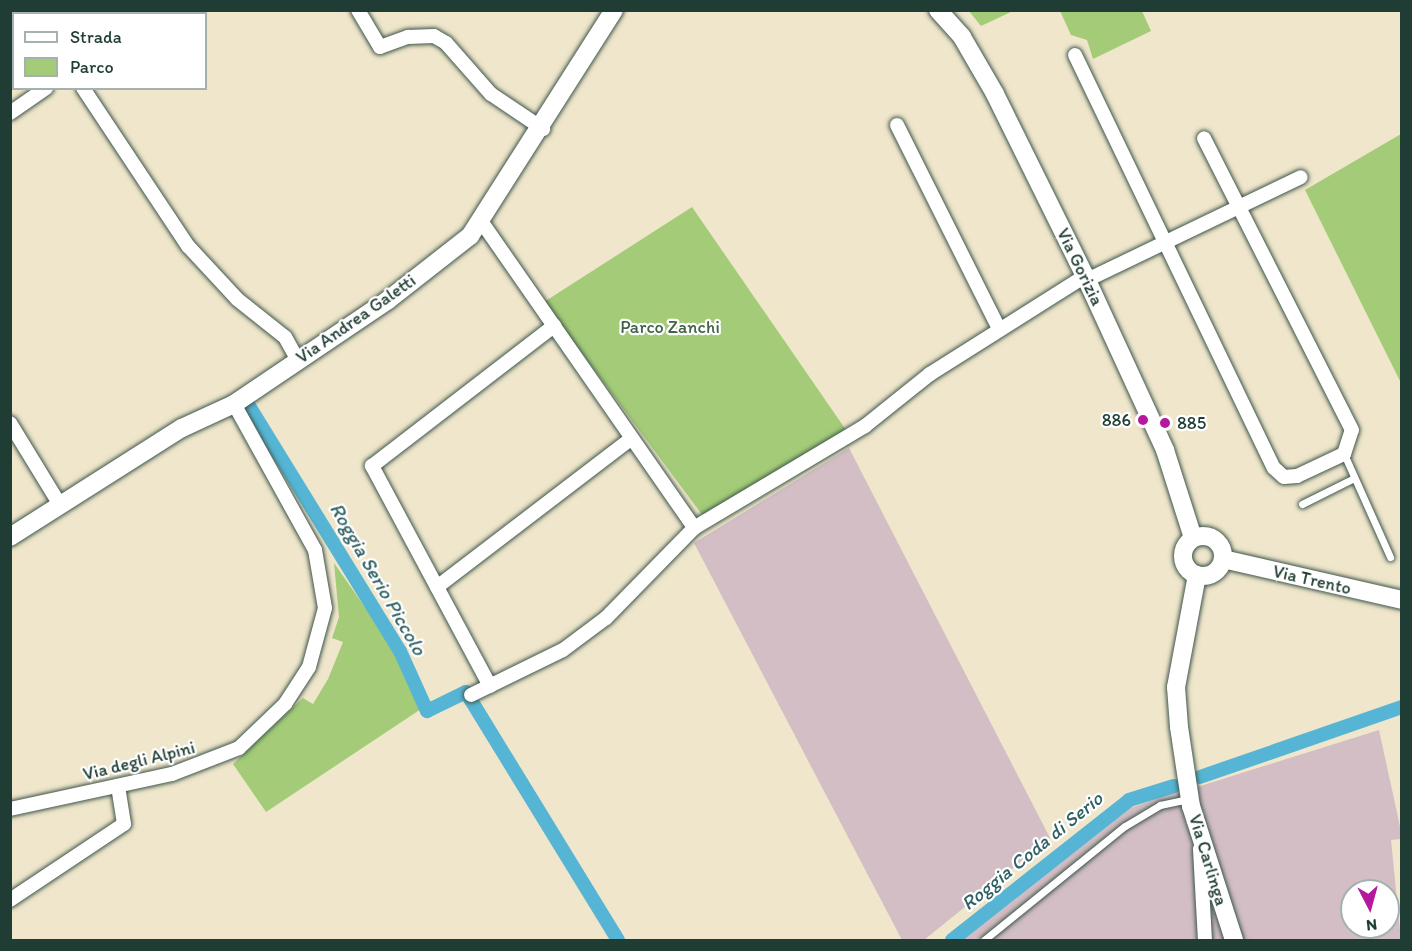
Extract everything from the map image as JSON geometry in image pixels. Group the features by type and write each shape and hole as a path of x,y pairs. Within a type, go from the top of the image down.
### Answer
{"street":[{"path":"358,10 380,47 408,37 434,36 446,43 491,94 543,129"},
{"name":"Via Andrea Galetti","path":"10,537 182,428 234,404 442,260 481,221 516,160 543,129 614,10"},
{"name":"Via Gorizia","path":"938,10 962,37 995,94 1086,278 1165,450 1193,538 1183,558 1197,575"},
{"path":"1075,55 1274,468 1284,477 1297,476 1344,454 1352,430 1204,138"},
{"path":"10,112 43,90"},
{"path":"84,90 188,246 237,299 285,337 298,360"},
{"path":"897,124 999,328"},
{"path":"471,695 563,650 606,618 694,528 865,426 930,374 999,328 1086,278 1301,177"},
{"path":"481,221 694,528"},
{"path":"490,686 372,466 554,326"},
{"name":"Via degli Alpini","path":"10,809 200,766 238,748 270,721 309,667 325,608 315,550 234,404"},
{"path":"10,423 60,505"},
{"path":"437,587 632,438"},
{"path":"1193,538 1215,539 1223,559 1216,571 1197,575"},
{"name":"Via Trento","path":"1223,559 1401,600"},
{"name":"Via Carlinga","path":"1197,575 1176,687 1190,798 1234,940"},
{"path":"10,900 124,824 118,786"},
{"path":"1200,835 1205,940"}],"lane":[{"path":"1344,454 1390,557"},
{"path":"1302,504 1354,478"},
{"path":"984,940 1125,826 1160,805 1190,798"}],"shaded area":[{"path":"849,448 1050,838 924,940 902,940 694,543"},
{"path":"1379,730 1401,831 1401,839 1391,840 1395,879 1340,879 1340,939 1400,939 1400,930 1401,940 1243,940 1194,788"},
{"path":"1183,789 1231,940 962,940 1127,809"}],"green space":[{"path":"969,11 1013,11 981,26"},
{"path":"1060,11 1142,11 1151,31 1093,59 1087,40 1071,35"},
{"path":"1401,134 1401,383 1305,190"},
{"name":"Parco Zanchi","path":"692,207 846,430 703,516 544,302"},
{"path":"334,563 395,650 421,709 266,812 233,764 303,698 313,704 328,679 343,642 332,638 339,617"}],"waterway":[{"name":"Roggia Serio Piccolo","path":"246,401 400,651 427,711 466,692 618,940"},
{"name":"Roggia Coda di Serio","path":"1200,777 1402,707"},
{"name":"Roggia Coda di Serio","path":"952,940 1129,800 1174,786"}],"place":[{"name":"886","path":"1143,420"},
{"name":"885","path":"1165,423"}]}
